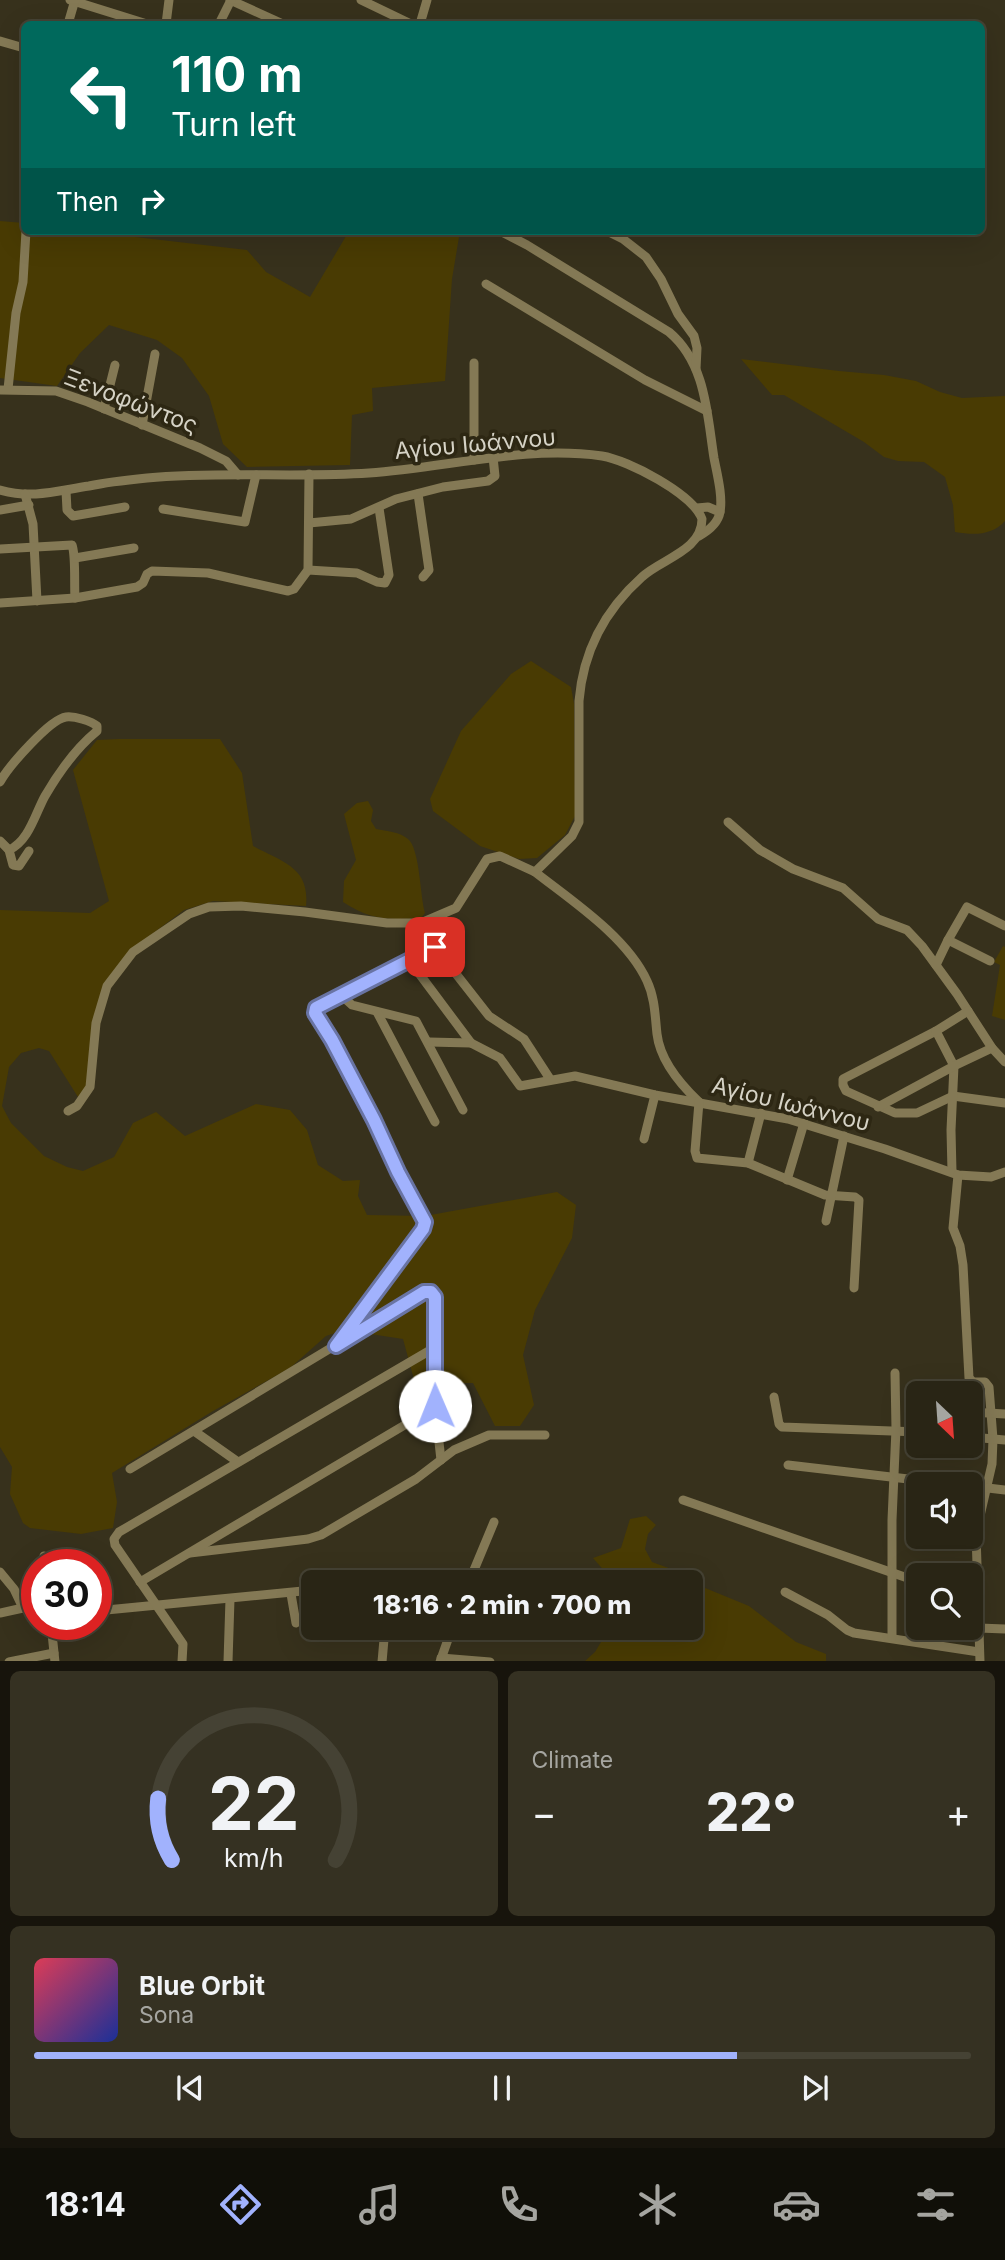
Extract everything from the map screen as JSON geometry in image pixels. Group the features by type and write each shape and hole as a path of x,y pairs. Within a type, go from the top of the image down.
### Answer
{"street":[{"path":"166,21 169,0"},
{"path":"220,21 230,0 276,21"},
{"path":"361,0 405,21"},
{"path":"421,21 427,0"},
{"path":"69,21 73,1 137,21"},
{"path":"0,41 21,47"},
{"path":"4,390 23,282 26,235"},
{"path":"508,235 678,339 696,369 707,411 719,485 720,512 714,525 684,550 642,577 609,615 592,643 580,681 579,822 572,836 535,872"},
{"path":"615,235 646,257 661,279 678,314 694,336 697,348 696,369"},
{"path":"486,284 645,380 707,411"},
{"path":"142,425 155,354"},
{"path":"474,363 474,460"},
{"path":"104,409 116,365"},
{"name":"Ξενοφώντος","path":"4,390 56,391 212,454 226,461 238,475"},
{"name":"Αγίου Ιωάννου","path":"0,490 25,494 54,494 111,482 160,477 411,470 493,457 573,454 615,459 652,477 697,508"},
{"path":"309,523 351,519 379,508 388,501 443,487 492,480 495,476 493,457"},
{"path":"0,603 75,598 141,585 147,573 152,572 208,573 291,591 309,570 309,474"},
{"path":"163,509 245,522 256,475"},
{"path":"66,491 67,510 73,516 124,507"},
{"path":"25,494 35,547 37,601"},
{"path":"418,494 429,570 423,577"},
{"path":"0,510 29,505"},
{"path":"309,570 358,573 385,583 389,575 379,508"},
{"path":"698,537 702,524 697,508 720,512"},
{"path":"0,549 72,545 75,558 75,598"},
{"path":"75,558 134,548"},
{"path":"0,782 18,758 58,720 70,717 97,726 97,731 77,749 61,771 22,841 9,850"},
{"path":"728,821 760,850 806,875 843,888 878,919 907,930 936,965 992,1048 1005,1062"},
{"path":"0,841 9,850 10,859 16,867 29,851"},
{"name":"Αγίου Ιωάννου","path":"421,923 456,908 487,859 500,856 535,872 586,912 631,955 649,984 655,1008 657,1036 663,1052 674,1073 699,1102 804,1124 955,1174 991,1177 1005,1172"},
{"path":"68,1111 78,1106 90,1087 96,1023 107,986 133,952 189,914 209,906 305,912 387,923 421,923 435,947 489,1016 524,1039 550,1079"},
{"path":"936,965 967,907 1005,926"},
{"path":"948,940 990,961"},
{"path":"336,1346 423,1229 425,1222 332,1040 315,1013 316,1008 435,947"},
{"path":"409,960 471,1043 500,1058 520,1086 575,1076 655,1095 699,1102 697,1158 748,1164 830,1195 855,1197 860,1203 854,1288"},
{"path":"342,996 352,1005 416,1021 463,1110"},
{"path":"968,1011 936,1031 843,1079 843,1085 846,1091 878,1107 895,1112 917,1113 953,1096 1005,1103"},
{"path":"377,1012 435,1122"},
{"path":"936,1031 954,1066 951,1130 955,1174 953,1228 963,1265 969,1378 973,1382 988,1383 991,1412 993,1439 988,1488 983,1504"},
{"path":"429,1042 471,1043"},
{"path":"878,1107 992,1048"},
{"path":"644,1139 655,1095"},
{"path":"748,1164 761,1113"},
{"path":"788,1180 804,1124"},
{"path":"826,1222 844,1136"},
{"path":"991,1177 1005,1178"},
{"path":"131,1469 424,1292 431,1292 435,1297 435,1406 441,1460"},
{"path":"182,1661 183,1644 115,1545 114,1539 119,1532 433,1348"},
{"path":"892,1637 897,1429 895,1373"},
{"path":"774,1397 779,1424 782,1427 906,1430"},
{"path":"140,1582 435,1406"},
{"path":"984,1412 1005,1414"},
{"path":"194,1431 238,1462"},
{"path":"190,1553 308,1539 321,1535 416,1479 454,1451 489,1435 545,1435"},
{"path":"984,1438 1005,1440"},
{"path":"788,1465 906,1479"},
{"path":"983,1487 1005,1490"},
{"path":"683,1500 906,1578"},
{"path":"474,1570 494,1522"},
{"path":"0,1572 14,1589 21,1604"},
{"path":"112,1610 301,1592"},
{"path":"785,1592 828,1615 847,1630 980,1657"},
{"path":"291,1594 296,1623"},
{"path":"228,1661 230,1600"},
{"path":"0,1612 21,1608"},
{"path":"983,1628 1005,1629"},
{"path":"382,1661 384,1640"},
{"path":"448,1640 440,1660 490,1661"},
{"path":"9,1661 55,1657"}],"shaded area":[{"path":"0,221 21,223 21,235 118,235 247,250 266,272 310,297 347,235 459,235 452,279 445,381 372,388 373,411 352,415 350,465 247,467 223,444 209,396 182,358 157,340 109,325 80,353 57,386 0,378"},
{"path":"741,359 884,375 916,381 962,398 1005,396 1005,521 1000,526 982,533 955,532 953,505 945,477 924,462 898,461 884,457 864,442 784,395 772,395"},
{"path":"531,661 571,687 574,704 575,816 565,835 537,858 519,859 480,846 433,811 430,799 461,731 511,674"},
{"path":"220,739 242,773 253,846 284,862 299,874 306,893 306,906 213,901 184,910 148,937 101,997 86,1093 78,1097 49,1051 39,1048 21,1053 9,1067 2,1106 11,1123 44,1156 83,1171 114,1157 133,1123 156,1112 185,1136 256,1104 290,1110 307,1130 318,1165 343,1181 360,1180 358,1196 367,1215 425,1216 557,1192 576,1205 572,1238 535,1310 523,1355 534,1405 520,1426 495,1426 473,1383 415,1383 403,1339 344,1330 326,1336 290,1368 112,1473 117,1502 113,1528 81,1534 30,1528 23,1523 10,1494 12,1467 0,1447 0,910 90,913 109,901 73,770 97,740"},
{"path":"368,801 373,810 371,821 376,829 401,835 412,844 425,913 421,918 371,916 343,902 344,881 356,860 344,814 357,803"},
{"path":"1003,946 1005,1020 992,1016 1000,965 994,962"},
{"path":"646,1516 656,1525 648,1534 645,1549 652,1562 674,1570 604,1570 593,1558 621,1548 630,1519"},
{"path":"703,1587 749,1606 796,1642 826,1654 826,1661 585,1661 602,1640 703,1640"}],"route":[{"path":"435,947 326,1002 316,1008 315,1013 332,1040 425,1222 423,1229 336,1346 424,1292 431,1292 435,1297 435,1406"}]}
